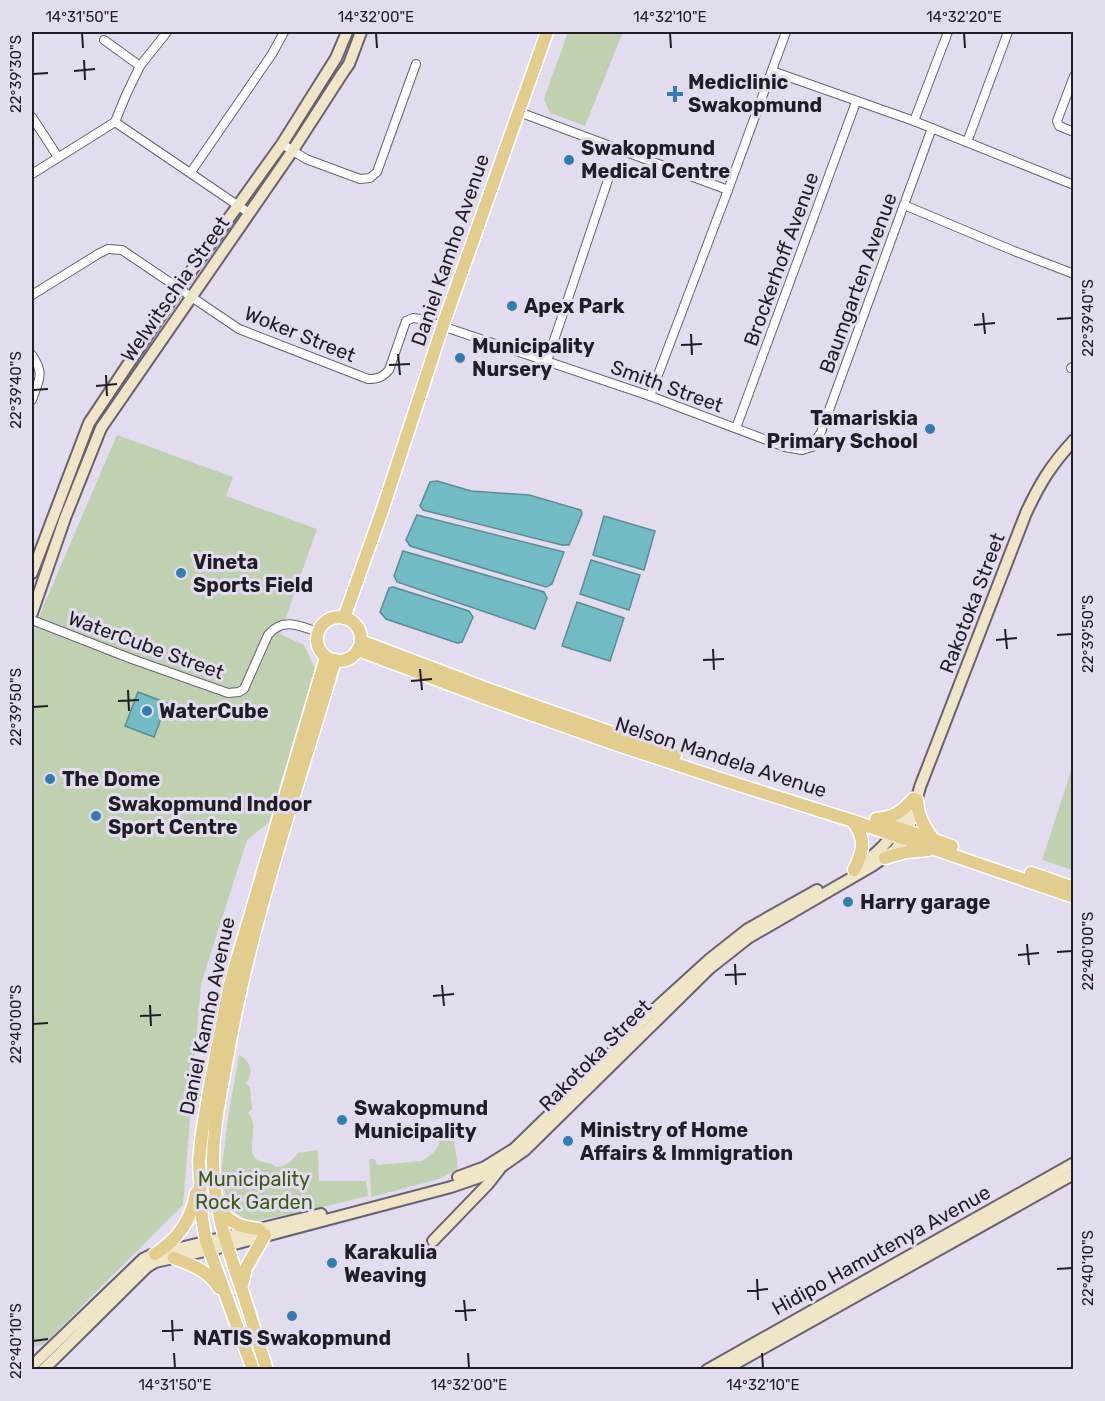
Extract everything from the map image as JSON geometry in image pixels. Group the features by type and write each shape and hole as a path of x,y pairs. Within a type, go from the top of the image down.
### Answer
{"main road":[{"name":"Daniel Kamho Avenue","path":"344,618 443,326 547,32"},
{"path":"344,618 357,626 359,645 348,659 331,658 318,647 318,632 327,620 344,618"},
{"name":"Nelson Mandela Avenue","path":"359,645 735,776 872,819 901,833"},
{"name":"Nelson Mandela Avenue","path":"359,645 491,700 618,745 853,821 901,833 1074,888"},
{"name":"Daniel Kamho Avenue","path":"253,1370 208,1246 202,1218 199,1176 202,1133 230,984 331,658"},
{"name":"Daniel Kamho Avenue","path":"267,1370 226,1241 218,1209 213,1158 233,1018 249,952 331,658"},
{"path":"872,819 895,815 915,800 922,821 935,844 885,858"},
{"path":"853,821 861,835 863,846 854,870"},
{"name":"Nelson Mandela Avenue","path":"935,844 1074,897"},
{"path":"155,1254 171,1243 186,1222 194,1205 199,1176"},
{"path":"218,1209 234,1224 262,1232 246,1268 242,1289"},
{"path":"174,1258 204,1271 228,1301"}],"street":[{"path":"32,174 116,122 140,66 167,32"},
{"path":"191,172 272,54 284,32"},
{"name":"Welwitschia Street","path":"32,573 89,423 179,288 282,144 336,58 347,32"},
{"name":"Welwitschia Street","path":"32,613 65,518 101,428 293,150 348,64 361,32"},
{"path":"650,396 786,32"},
{"path":"914,121 948,32"},
{"path":"967,142 1008,32"},
{"path":"104,40 140,66"},
{"path":"282,144 306,159 360,179 370,178 377,172 416,63"},
{"path":"772,71 914,121 1074,185"},
{"path":"1074,76 1057,121 1059,126 1074,132"},
{"name":"Brockerhoff Avenue","path":"736,428 856,102"},
{"path":"519,112 728,190"},
{"path":"32,117 58,157"},
{"path":"116,122 249,213"},
{"name":"Baumgarten Avenue","path":"812,447 820,432 932,128"},
{"path":"547,361 609,177"},
{"path":"904,205 1074,274"},
{"name":"Woker Street","path":"32,295 108,249 122,250 239,329 369,379 384,376 388,370 406,321 421,318 443,326"},
{"name":"Smith Street","path":"443,326 650,396 785,447 802,450 812,447"},
{"path":"32,355 40,366 40,376 32,400"},
{"name":"Rakotoka Street","path":"208,1246 443,1189 473,1180 501,1167 525,1150 710,968 748,938 895,850 1026,513 1045,475 1074,440"},
{"name":"WaterCube Street","path":"32,620 228,693 244,689 273,628 282,624 293,624 318,632"},
{"name":"Rakotoka Street","path":"262,1232 453,1179 485,1167 514,1149 645,1018 728,944 748,929 854,870 901,833"},
{"name":"Hidipo Hamutenya Avenue","path":"707,1370 1074,1163"},
{"path":"434,1241 488,1185 501,1167"},
{"name":"Hidipo Hamutenya Avenue","path":"724,1370 1074,1174"},
{"path":"32,1366 143,1259 155,1254 208,1246"},
{"path":"42,1370 147,1267 155,1262 208,1246"},
{"path":"32,1353 49,1350"}],"green space":[{"path":"568,32 623,32 585,126 550,113 544,99"},
{"path":"117,435 233,477 226,496 317,529 280,634 304,645 315,668 269,822 247,840 201,984 183,1205 43,1345 32,1347 32,638 43,607"},
{"path":"1073,765 1073,870 1042,860"},
{"name":"Municipality Rock Garden","path":"239,1055 249,1064 250,1068 250,1076 246,1084 250,1087 252,1109 248,1113 252,1120 254,1157 271,1163 275,1167 288,1163 298,1153 318,1150 319,1181 366,1181 368,1196 250,1222 228,1208 221,1175"},
{"path":"447,1129 453,1132 458,1169 436,1180 371,1197 369,1159 375,1159 377,1165 422,1161 439,1145 436,1134"}],"water":[{"path":"437,481 471,491 529,495 581,510 582,514 569,545 562,545 423,510 420,506 430,482"},
{"path":"417,515 564,552 552,584 546,587 410,546 406,540"},
{"path":"604,516 655,531 644,570 593,555"},
{"path":"403,551 544,592 547,598 535,629 397,582 394,576"},
{"path":"591,560 640,575 629,610 580,594"},
{"path":"393,587 469,611 473,617 462,642 457,643 386,619 380,612 389,588"},
{"path":"577,602 624,618 610,661 562,646"},
{"path":"138,692 167,703 154,737 125,726"}],"place":[{"name":"Mediclinic Swakopmund","path":"675,94"},
{"name":"Swakopmund Medical Centre","path":"569,160"},
{"name":"Apex Park","path":"512,306"},
{"name":"Municipality Nursery","path":"460,358"},
{"name":"Tamariskia Primary School","path":"930,429"},
{"name":"Vineta Sports Field","path":"181,573"},
{"name":"WaterCube","path":"147,711"},
{"name":"The Dome","path":"50,779"},
{"name":"Swakopmund Indoor Sport Centre","path":"96,816"},
{"name":"Harry garage","path":"848,902"},
{"name":"Swakopmund Municipality","path":"342,1120"},
{"name":"Ministry of Home Affairs & Immigration","path":"568,1141"},
{"name":"Karakulia Weaving","path":"332,1263"},
{"name":"NATIS Swakopmund","path":"292,1316"}]}
